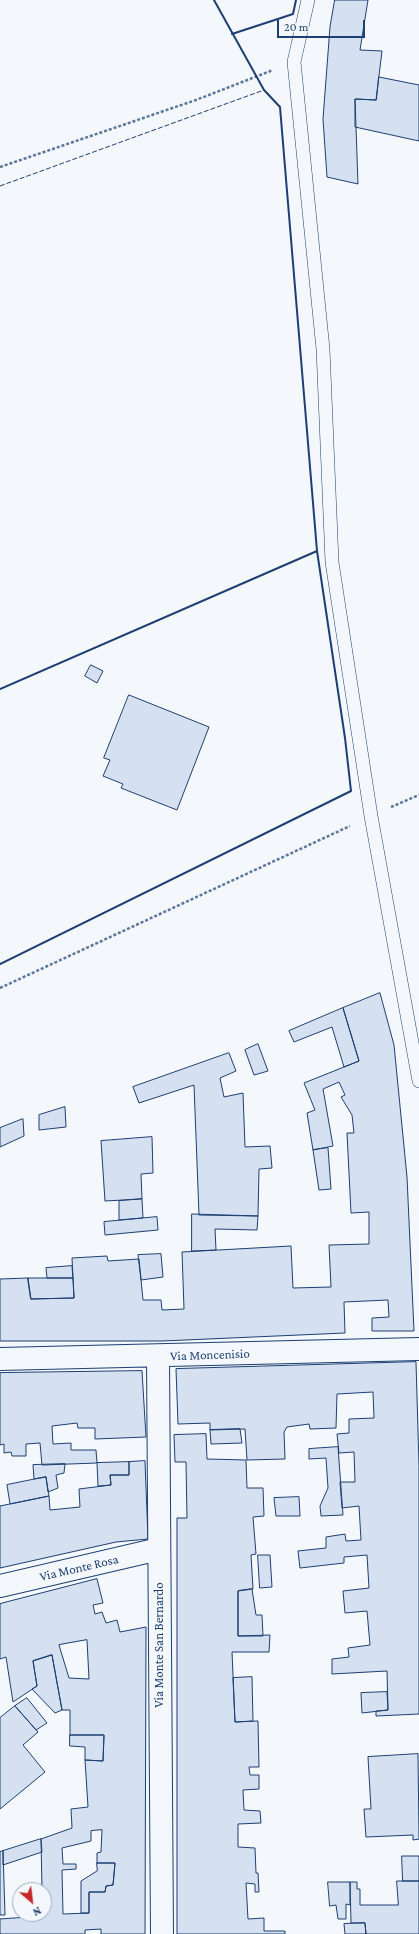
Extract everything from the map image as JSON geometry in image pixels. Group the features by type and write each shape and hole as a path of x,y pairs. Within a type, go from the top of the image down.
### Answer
{"street":[{"name":"Via Moncenisio","path":"0,1359 419,1349"},
{"name":"Via Monte San Bernardo","path":"158,1356 162,1934"},
{"name":"Via Monte Rosa","path":"0,1586 159,1549"}],"lane":[{"path":"308,0 294,62 323,349 332,562 371,816 419,1081"}],"path":[{"path":"0,167 196,100 256,76"},
{"path":"0,988 419,795"}],"building":[{"path":"335,0 368,0 360,50 382,51 376,100 355,99 358,184 327,177 323,119 330,27"},
{"path":"379,77 419,85 419,141 355,127 355,99 376,100"},
{"path":"91,665 103,671 97,683 85,676"},
{"path":"129,695 209,727 177,810 121,788 123,784 103,776 110,760 104,758"},
{"path":"380,993 394,1045 407,1177 414,1331 372,1331 372,1318 389,1317 388,1300 344,1302 345,1333 162,1341 0,1341 0,1279 28,1278 31,1299 74,1298 72,1258 107,1256 108,1261 139,1259 143,1300 161,1300 162,1310 184,1309 182,1252 291,1246 293,1288 331,1287 329,1245 369,1244 369,1212 351,1213 347,1133 354,1133 352,1115 341,1097 345,1095 339,1082 323,1089 333,1146 313,1150 307,1113 315,1110 304,1083 359,1061 343,1008"},
{"path":"343,1008 359,1061 344,1067 332,1027 294,1042 289,1031"},
{"path":"258,1044 268,1071 254,1075 245,1050"},
{"path":"229,1053 236,1071 220,1078 224,1097 243,1093 245,1147 270,1146 272,1168 259,1169 258,1216 199,1215 194,1085 139,1103 133,1087"},
{"path":"65,1107 66,1127 39,1130 39,1115"},
{"path":"23,1119 24,1136 0,1147 0,1128"},
{"path":"152,1137 153,1173 141,1174 142,1199 105,1201 101,1141"},
{"path":"328,1148 331,1189 319,1190 313,1150"},
{"path":"142,1199 143,1218 119,1220 119,1201"},
{"path":"192,1214 258,1216 257,1230 215,1229 216,1250 192,1251"},
{"path":"157,1217 158,1230 105,1235 104,1222"},
{"path":"161,1254 163,1277 141,1280 138,1255"},
{"path":"72,1266 73,1278 47,1278 46,1268"},
{"path":"28,1278 73,1278 74,1298 31,1299"},
{"path":"416,1362 419,1466 419,1714 376,1716 376,1711 388,1710 387,1671 332,1674 332,1659 349,1657 348,1648 370,1645 367,1611 345,1613 343,1591 369,1588 367,1555 344,1557 344,1563 300,1568 298,1551 326,1548 326,1537 345,1534 346,1541 361,1540 359,1506 342,1508 340,1482 355,1482 354,1452 339,1453 337,1434 349,1433 349,1419 374,1418 373,1392 337,1394 336,1428 310,1429 309,1424 287,1427 284,1432 285,1459 247,1460 245,1429 210,1430 210,1423 178,1424 176,1369"},
{"path":"142,1371 146,1437 95,1439 95,1428 78,1428 77,1423 52,1426 53,1444 71,1443 71,1450 96,1450 97,1463 42,1465 40,1443 26,1444 26,1456 12,1456 11,1452 4,1453 4,1444 0,1445 0,1373"},
{"path":"240,1429 242,1443 211,1444 210,1430"},
{"path":"206,1434 207,1459 246,1460 247,1488 263,1488 264,1516 253,1517 256,1554 251,1555 253,1589 238,1591 238,1636 270,1635 269,1652 232,1652 235,1722 258,1721 259,1767 249,1767 250,1775 259,1775 259,1789 243,1790 244,1810 260,1811 261,1823 238,1824 238,1847 255,1848 256,1873 258,1873 259,1892 255,1892 255,1884 246,1883 248,1919 264,1918 264,1931 285,1931 285,1934 177,1934 177,1518 187,1518 186,1462 175,1462 174,1435"},
{"path":"338,1447 343,1515 321,1516 320,1506 328,1488 326,1458 309,1459 309,1449"},
{"path":"145,1461 148,1539 116,1542 0,1568 0,1506 49,1496 50,1510 80,1507 79,1489 111,1485 110,1475 129,1475 129,1462"},
{"path":"129,1462 129,1475 110,1475 111,1485 98,1486 97,1463"},
{"path":"65,1464 64,1473 56,1475 58,1488 48,1492 46,1477 34,1479 33,1465"},
{"path":"46,1477 49,1496 10,1504 7,1485"},
{"path":"299,1497 300,1516 276,1516 274,1498"},
{"path":"258,1555 270,1555 272,1587 260,1588"},
{"path":"97,1579 103,1603 93,1605 95,1614 102,1612 106,1623 117,1620 120,1632 146,1627 145,1934 101,1934 101,1929 85,1930 85,1934 0,1934 0,1919 12,1918 12,1922 52,1922 52,1882 42,1882 41,1839 72,1828 71,1809 88,1807 85,1760 103,1761 104,1735 70,1735 70,1710 62,1710 52,1655 33,1661 37,1686 13,1702 6,1657 0,1659 0,1604","holes":["87,1640 89,1679 69,1678 59,1645","102,1830 101,1852 97,1853 97,1863 115,1863 113,1885 106,1886 105,1892 89,1892 89,1913 63,1914 62,1870 76,1869 76,1864 63,1864 62,1848 91,1841 91,1831"]},
{"path":"252,1589 256,1615 262,1615 263,1636 238,1636 238,1591"},
{"path":"52,1655 62,1710 55,1713 32,1689 37,1686 33,1661"},
{"path":"252,1677 253,1721 235,1722 233,1678"},
{"path":"387,1692 388,1710 362,1713 361,1693"},
{"path":"27,1698 47,1723 36,1730 15,1706"},
{"path":"15,1706 38,1732 23,1745 45,1772 0,1809 0,1718"},
{"path":"70,1735 104,1735 103,1761 85,1760 85,1747 70,1746"},
{"path":"418,1754 419,1839 413,1840 413,1835 366,1837 364,1809 371,1809 368,1757"},
{"path":"41,1839 42,1852 3,1865 3,1851"},
{"path":"3,1851 5,1915 0,1915 0,1852"},
{"path":"402,1856 419,1856 419,1881 403,1881"},
{"path":"97,1863 115,1863 113,1885 106,1886 105,1892 89,1892 89,1913 81,1913 81,1881 97,1871"},
{"path":"397,1881 419,1881 419,1934 366,1934 365,1923 351,1923 350,1882 357,1882 357,1889 360,1889 360,1905 398,1905"},
{"path":"328,1882 350,1882 350,1905 346,1904 346,1919 338,1919 336,1905 330,1906"},
{"path":"365,1923 366,1934 345,1934 344,1924"}],"fence":[{"path":"0,186 264,90"}],"wall":[{"path":"0,689 317,551 280,107 264,90 214,0"},
{"path":"232,34 293,14 296,0"},
{"path":"0,964 351,791 345,738 317,551"}]}
